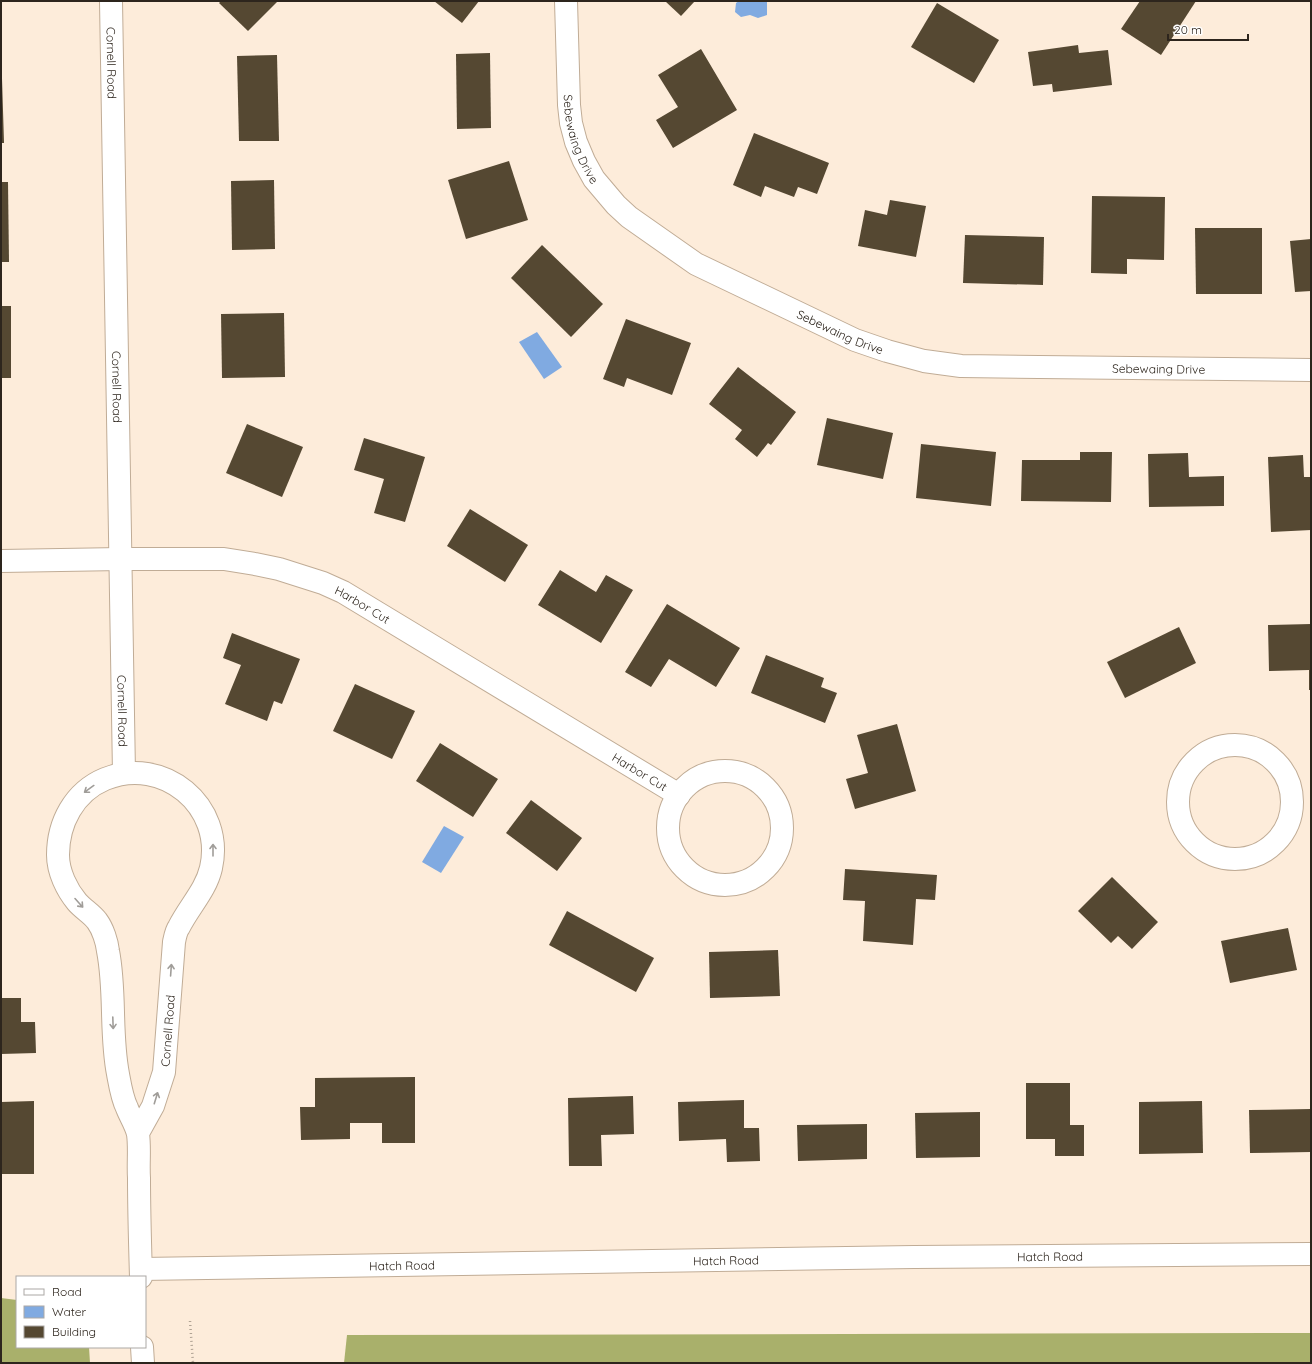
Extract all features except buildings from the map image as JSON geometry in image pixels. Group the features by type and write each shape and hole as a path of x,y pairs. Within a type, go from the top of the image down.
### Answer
{"street":[{"name":"Cornell Road","path":"111,1 124,773"},
{"name":"Sebewaing Drive","path":"566,1 569,105 576,142 584,161 594,179 616,205 629,217 696,264 855,340 887,351 924,361 961,366 1311,370"},
{"name":"Harbor Cut","path":"1,561 224,559 267,566 322,583 343,592 679,795"},
{"path":"1242,745 1261,751 1276,763 1302,798 1291,816 1284,833 1272,847 1256,856 1238,860 1220,858 1203,850 1189,838 1180,822 1177,803 1180,784 1189,767 1199,758 1204,754 1222,746 1242,745"},
{"name":"Harbor Cut","path":"720,771 737,772 752,778 761,784 775,800 781,816 783,832 779,848 772,862 760,874 746,882 730,886 713,885 698,879 685,870 675,856 669,841 668,825 671,809 679,795 690,783 704,775 720,771"},
{"name":"Cornell Road","path":"138,1133 153,1106 164,1072 174,942 178,928 204,888 208,878 213,854 213,840 203,813 196,801 186,791 176,784 159,777 148,774 124,773 104,780 86,791 78,798 65,817 59,834 58,857 60,872 68,888 77,902 98,922 104,935 109,958 114,1043 118,1074 125,1106 138,1133 141,1273"},
{"name":"Hatch Road","path":"141,1273 914,1257 1311,1254"},
{"path":"142,1348 143,1363"}],"path":[{"path":"190,1321 193,1363"}],"green space":[{"path":"1,1298 16,1300 16,1348 89,1348 90,1363 1,1363"},
{"path":"1311,1333 1311,1363 344,1363 347,1335"}],"water":[{"path":"739,1 767,1 767,15 758,18 750,15 741,17 735,12 736,3"},
{"path":"537,332 562,367 544,379 519,342"},
{"path":"444,826 464,837 441,873 422,862"}]}
